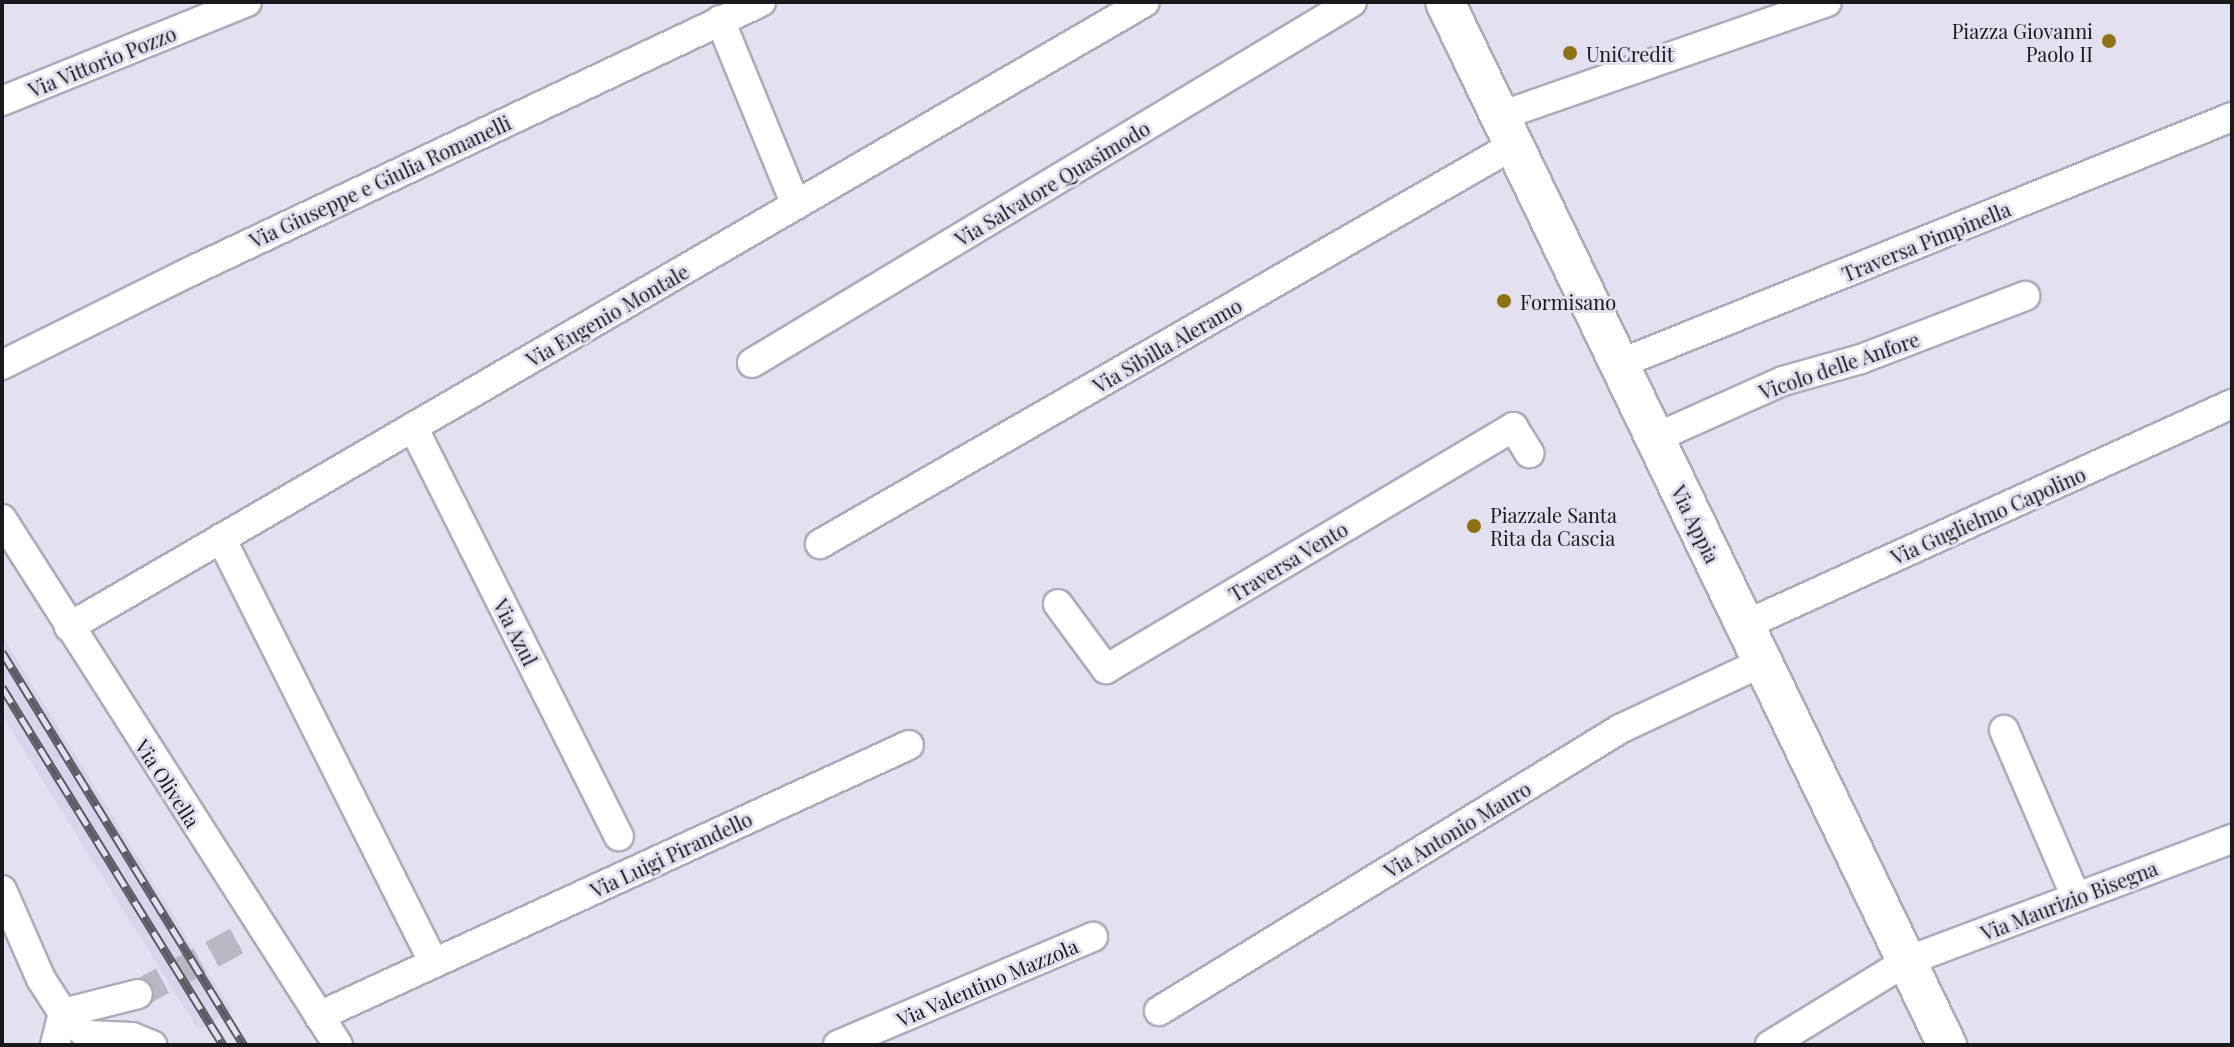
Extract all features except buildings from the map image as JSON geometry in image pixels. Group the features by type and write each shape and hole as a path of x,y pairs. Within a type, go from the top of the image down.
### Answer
{"main road":[{"name":"Via Appia","path":"1445,2 1947,1045"}],"street":[{"name":"Via Vittorio Pozzo","path":"2,101 247,2"},
{"name":"Via Giuseppe e Giulia Romanelli","path":"2,365 185,274 761,2"},
{"name":"Via Eugenio Montale","path":"69,627 1145,2"},
{"name":"Via Salvatore Quasimodo","path":"752,363 1352,2"},
{"name":"Via Sibilla Aleramo","path":"820,544 1507,130 1827,2"},
{"path":"720,20 796,205"},
{"name":"Traversa Pimpinella","path":"1619,364 2232,117"},
{"name":"Vicolo delle Anfore","path":"1655,438 1783,381 1861,359 2025,296"},
{"name":"Via Guglielmo Capolino","path":"1745,625 2232,404"},
{"name":"Via Azul","path":"413,427 619,836"},
{"name":"Traversa Vento","path":"1058,604 1106,669 1513,427 1529,453"},
{"name":"Via Olivella","path":"2,519 338,1045"},
{"path":"221,538 434,963"},
{"name":"Via Antonio Mauro","path":"1159,1011 1620,729 1763,662"},
{"path":"2004,730 2076,897"},
{"name":"Via Luigi Pirandello","path":"319,1016 909,745"},
{"name":"Via Maurizio Bisegna","path":"1770,1045 1907,961 2232,839"},
{"path":"2,890 41,979 63,1013 87,1035 132,1037 152,1045"},
{"name":"Via Valentino Mazzola","path":"838,1045 1093,937"},
{"path":"63,1013 138,994"},
{"path":"55,1045 63,1013"}],"shaded area":[{"path":"2,635 232,1011 198,1030 2,715"}],"tunnel":[{"path":"138,994 261,928"}],"railway":[{"path":"2,652 244,1045"},
{"path":"2,687 223,1045"}],"place":[{"name":"Piazza Giovanni Paolo II","path":"2109,41"},
{"name":"UniCredit","path":"1570,53"},
{"name":"Formisano","path":"1504,301"},
{"name":"Piazzale Santa Rita da Cascia","path":"1474,526"}]}
